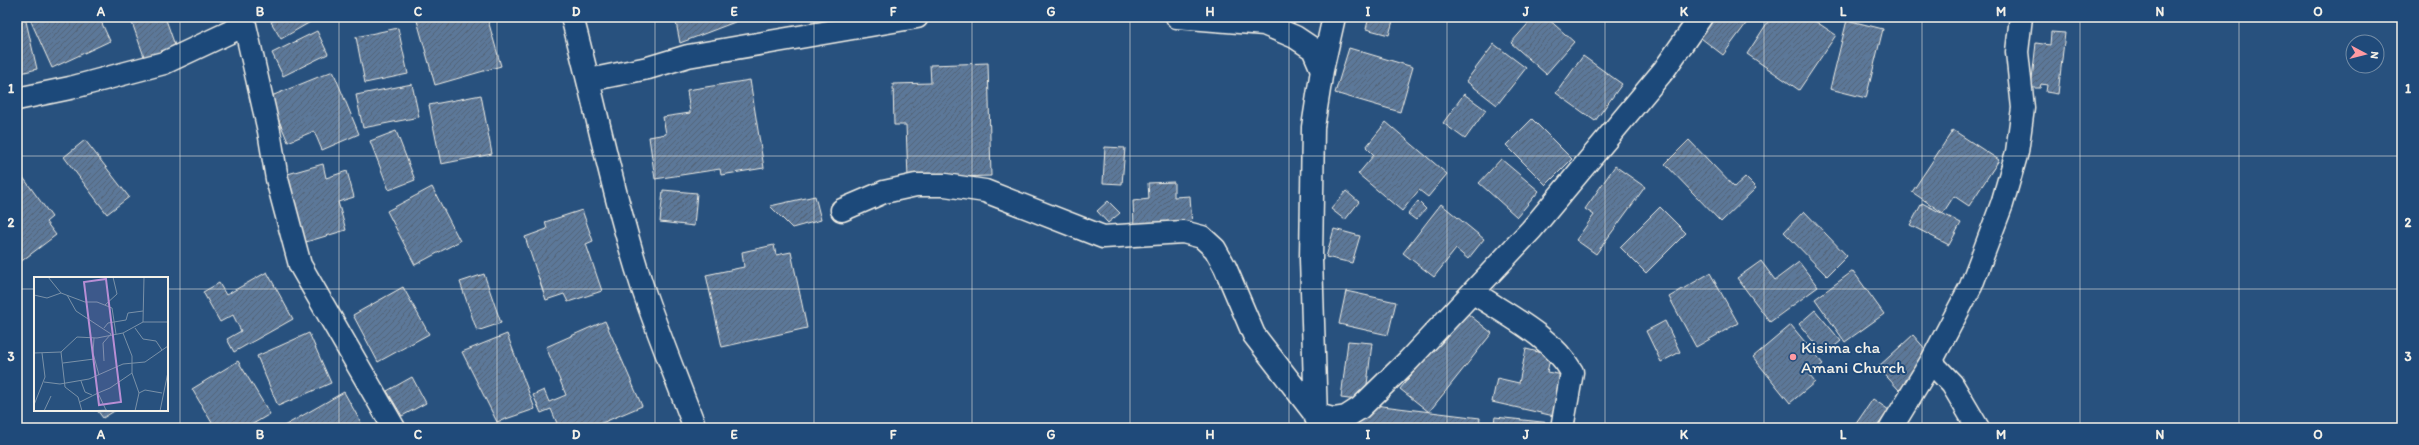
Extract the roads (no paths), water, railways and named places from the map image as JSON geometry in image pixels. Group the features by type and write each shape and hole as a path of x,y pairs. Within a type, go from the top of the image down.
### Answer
{"street":[{"path":"572,17 589,80 611,175 643,289 695,428"},
{"path":"1176,17 1264,24 1295,37 1313,49 1322,70"},
{"path":"1317,421 1311,259 1313,127 1322,70 1334,17"},
{"path":"1317,421 1346,417 1360,408 1474,293 1532,230 1637,103 1664,70 1701,17"},
{"path":"1891,428 1931,362 1971,286 2002,204 2017,152 2023,108 2018,52 2021,17"},
{"path":"589,80 648,68 688,56 904,18"},
{"path":"17,99 70,88 164,63 244,21 269,131 277,179 300,265 394,428"},
{"path":"842,210 884,192 916,185 945,185 985,191 1103,237 1182,232 1202,237 1216,249 1226,267 1254,335 1317,421"},
{"path":"1474,293 1541,338 1564,357 1572,372 1562,428"},
{"path":"1931,362 1952,384 1978,428"}],"place":[{"name":"Kisima cha Amani Church","path":"1793,357"}]}
